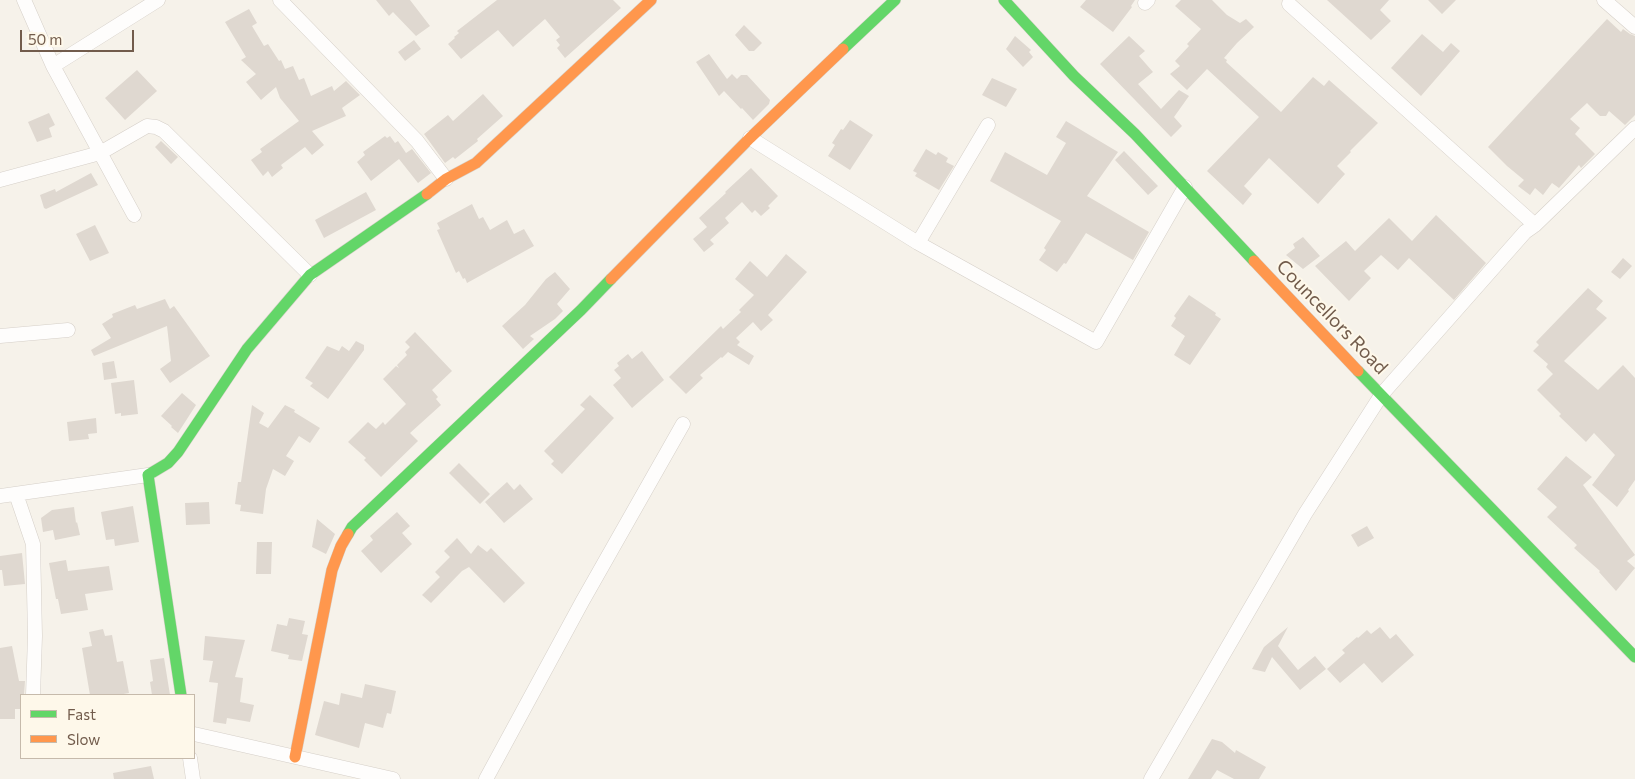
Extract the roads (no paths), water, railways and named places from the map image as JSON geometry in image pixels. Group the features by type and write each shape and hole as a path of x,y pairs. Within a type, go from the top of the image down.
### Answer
{"street":[{"path":"24,0 53,66 134,215"},
{"path":"53,66 158,0"},
{"path":"280,0 416,142 446,180"},
{"path":"0,496 148,475 168,463 189,438 247,349 310,275 446,180 476,164 651,0"},
{"path":"295,757 332,570 341,546 352,528 581,310 750,138 895,0"},
{"name":"Councellors Road","path":"1004,0 1074,76 1135,134 1350,363 1635,657"},
{"path":"1604,0 1635,27"},
{"path":"1289,4 1536,225"},
{"path":"918,243 988,125"},
{"path":"0,180 100,154 147,126 156,127 164,131 310,275"},
{"path":"1151,779 1305,514 1382,394 1525,232 1536,225 1635,128"},
{"path":"750,138 918,243 1096,342 1185,187"},
{"path":"0,336 68,330"},
{"path":"486,779 582,602 684,424"},
{"path":"148,475 181,694"},
{"path":"16,494 33,544 35,636 33,694"},
{"path":"195,734 393,779"},
{"path":"190,759 193,779"}]}
